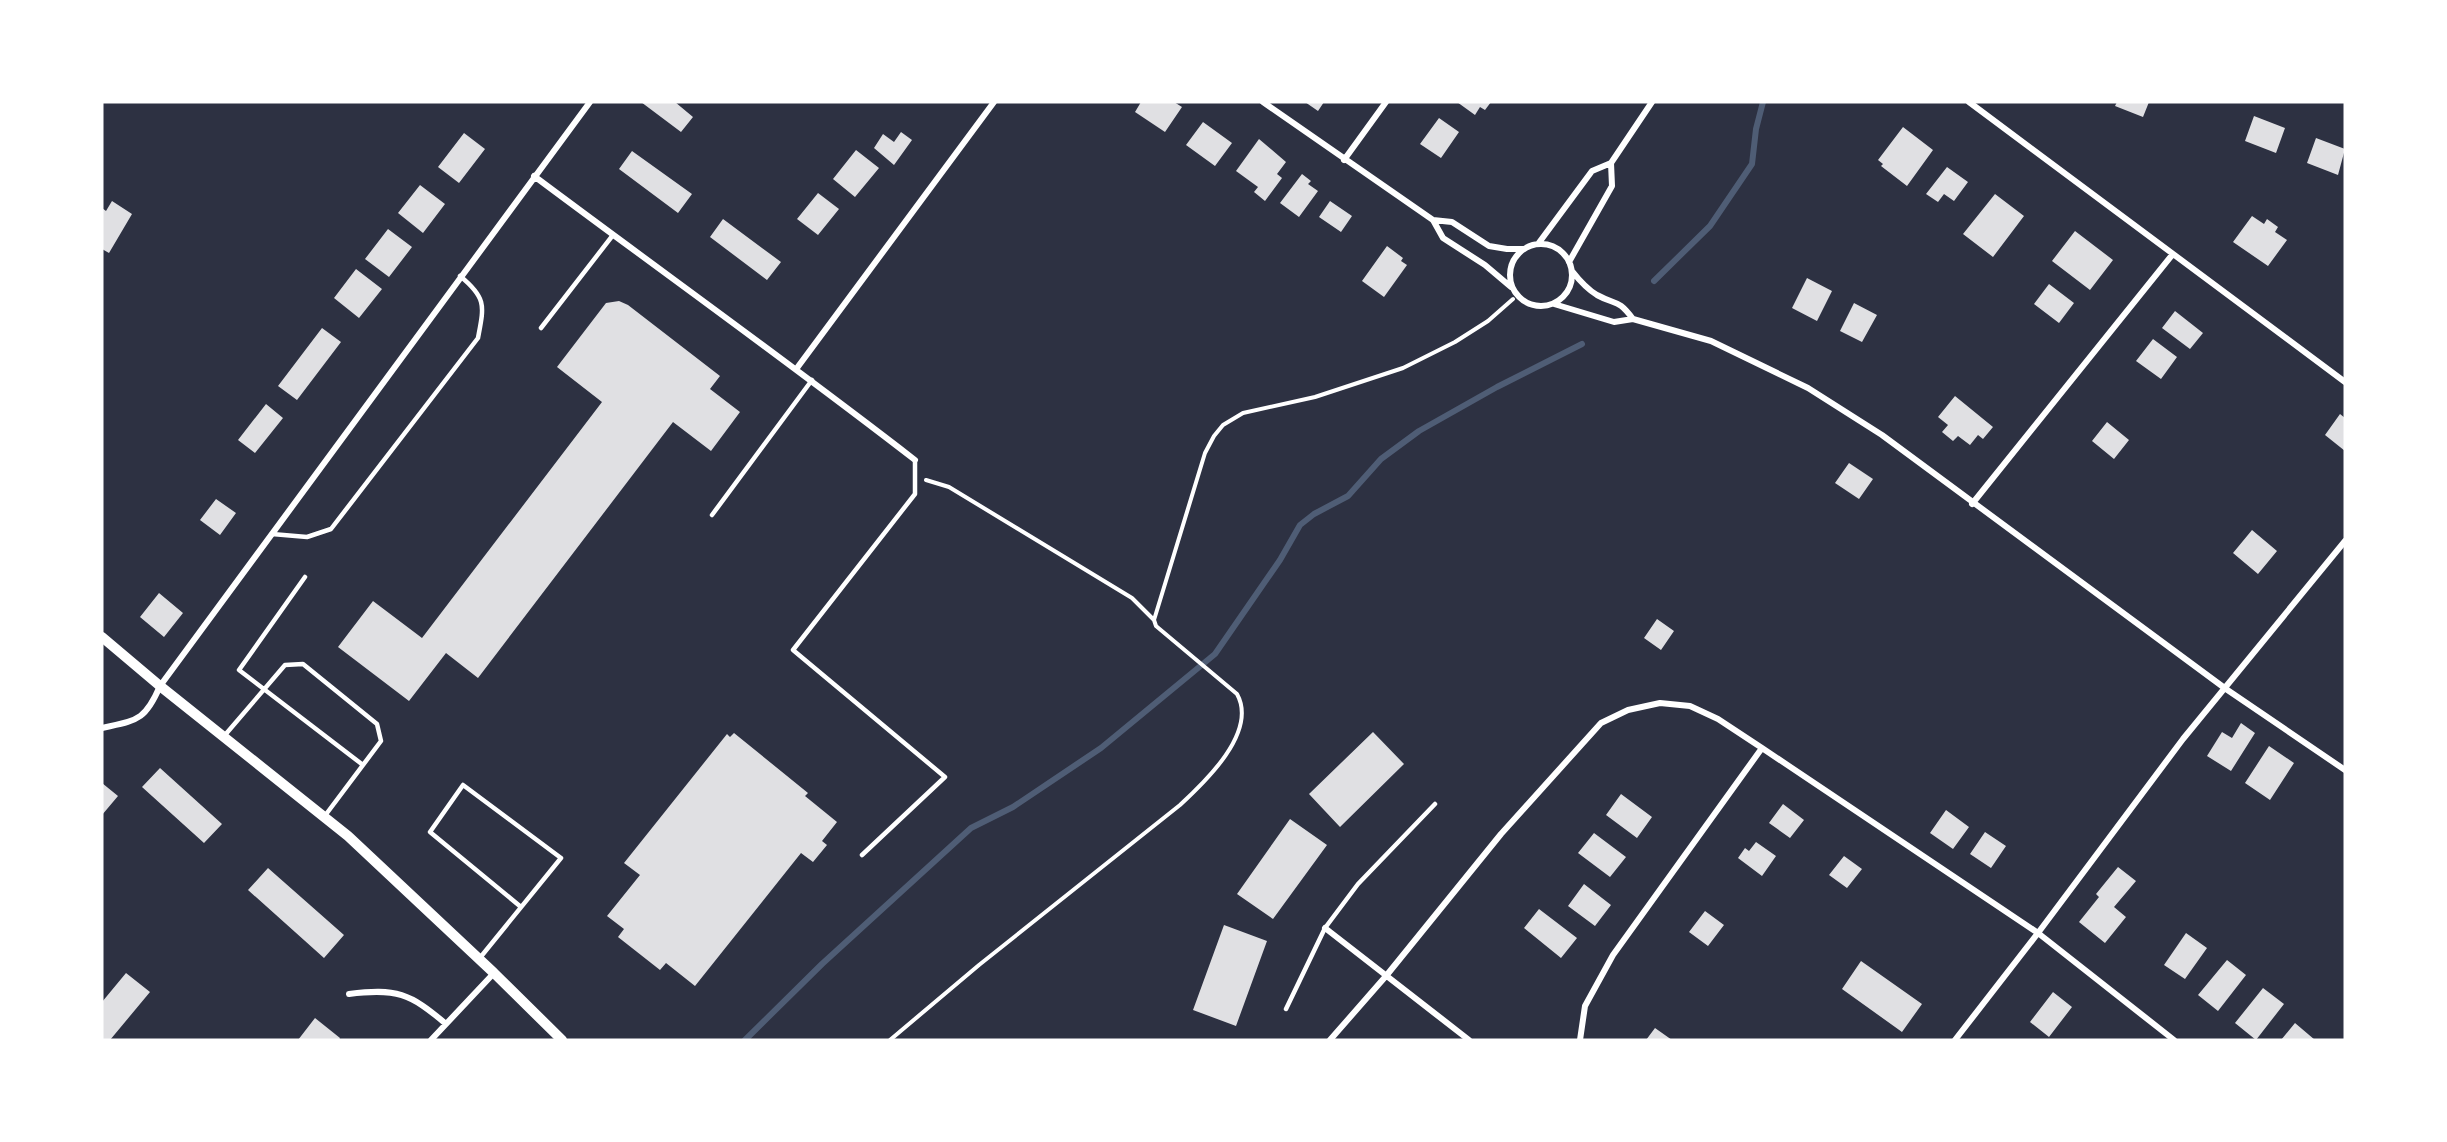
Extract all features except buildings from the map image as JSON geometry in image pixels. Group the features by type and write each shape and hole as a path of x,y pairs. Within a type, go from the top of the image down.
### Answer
{"street":[{"path":"102,728 136,720 151,706 160,686 590,102"},
{"path":"797,368 994,102"},
{"path":"1263,102 1433,220 1443,238 1485,265 1511,287 1517,296 1535,306 1554,304 1614,322 1633,319 1711,341 1808,388 1882,435 1972,504 2226,689 2345,770"},
{"path":"1344,160 1386,102"},
{"path":"1538,244 1592,171 1611,163 1652,102"},
{"path":"1969,102 2345,382"},
{"path":"1569,262 1612,186 1611,163"},
{"path":"534,176 743,332 797,368 915,460"},
{"path":"1433,220 1452,222 1489,246 1507,249 1538,244 1556,248 1590,291 1622,304 1633,319"},
{"path":"1511,287 1511,265 1524,248"},
{"path":"1972,504 2172,255"},
{"path":"1554,304 1568,290 1572,271"},
{"path":"1955,1040 2183,739 2345,541"},
{"path":"102,637 348,836 562,1040"},
{"path":"1330,1040 1386,976 1501,834 1600,723 1628,710 1660,703 1690,706 1718,719 2038,933 2174,1040"},
{"path":"1580,1040 1585,1006 1612,955 1762,748"},
{"path":"1325,928 1469,1040"},
{"path":"431,1040 494,973"},
{"path":"348,994 373,991 399,993 424,1005 446,1024"}],"lane":[{"path":"541,328 613,235"},
{"path":"272,534 307,537 331,529 478,338 483,310 476,289 460,276"},
{"path":"712,515 812,380"},
{"path":"861,855 945,777 793,650 915,494 915,460"},
{"path":"306,577 239,670 363,765"},
{"path":"224,737 285,665 303,664 377,724 381,741 324,817"},
{"path":"479,959 521,908 561,858 463,785 430,832 521,908"},
{"path":"1286,1009 1325,928 1358,884 1435,804"}],"path":[{"path":"1154,620 1202,463 1214,436 1223,425 1243,413 1348,387 1411,365 1455,342 1488,321 1517,296"},
{"path":"890,1040 988,957 1180,805 1211,776 1232,745 1243,716 1241,701 1228,686 1156,626 1154,620 1132,598 949,487 939,482 915,478"}],"waterway":[{"path":"1654,281 1710,226 1752,164 1756,129 1763,102"},
{"path":"745,1040 822,964 971,828 1013,807 1101,748 1215,654 1280,560 1300,525 1314,514 1348,496 1381,459 1419,431 1497,387 1582,344"}]}
